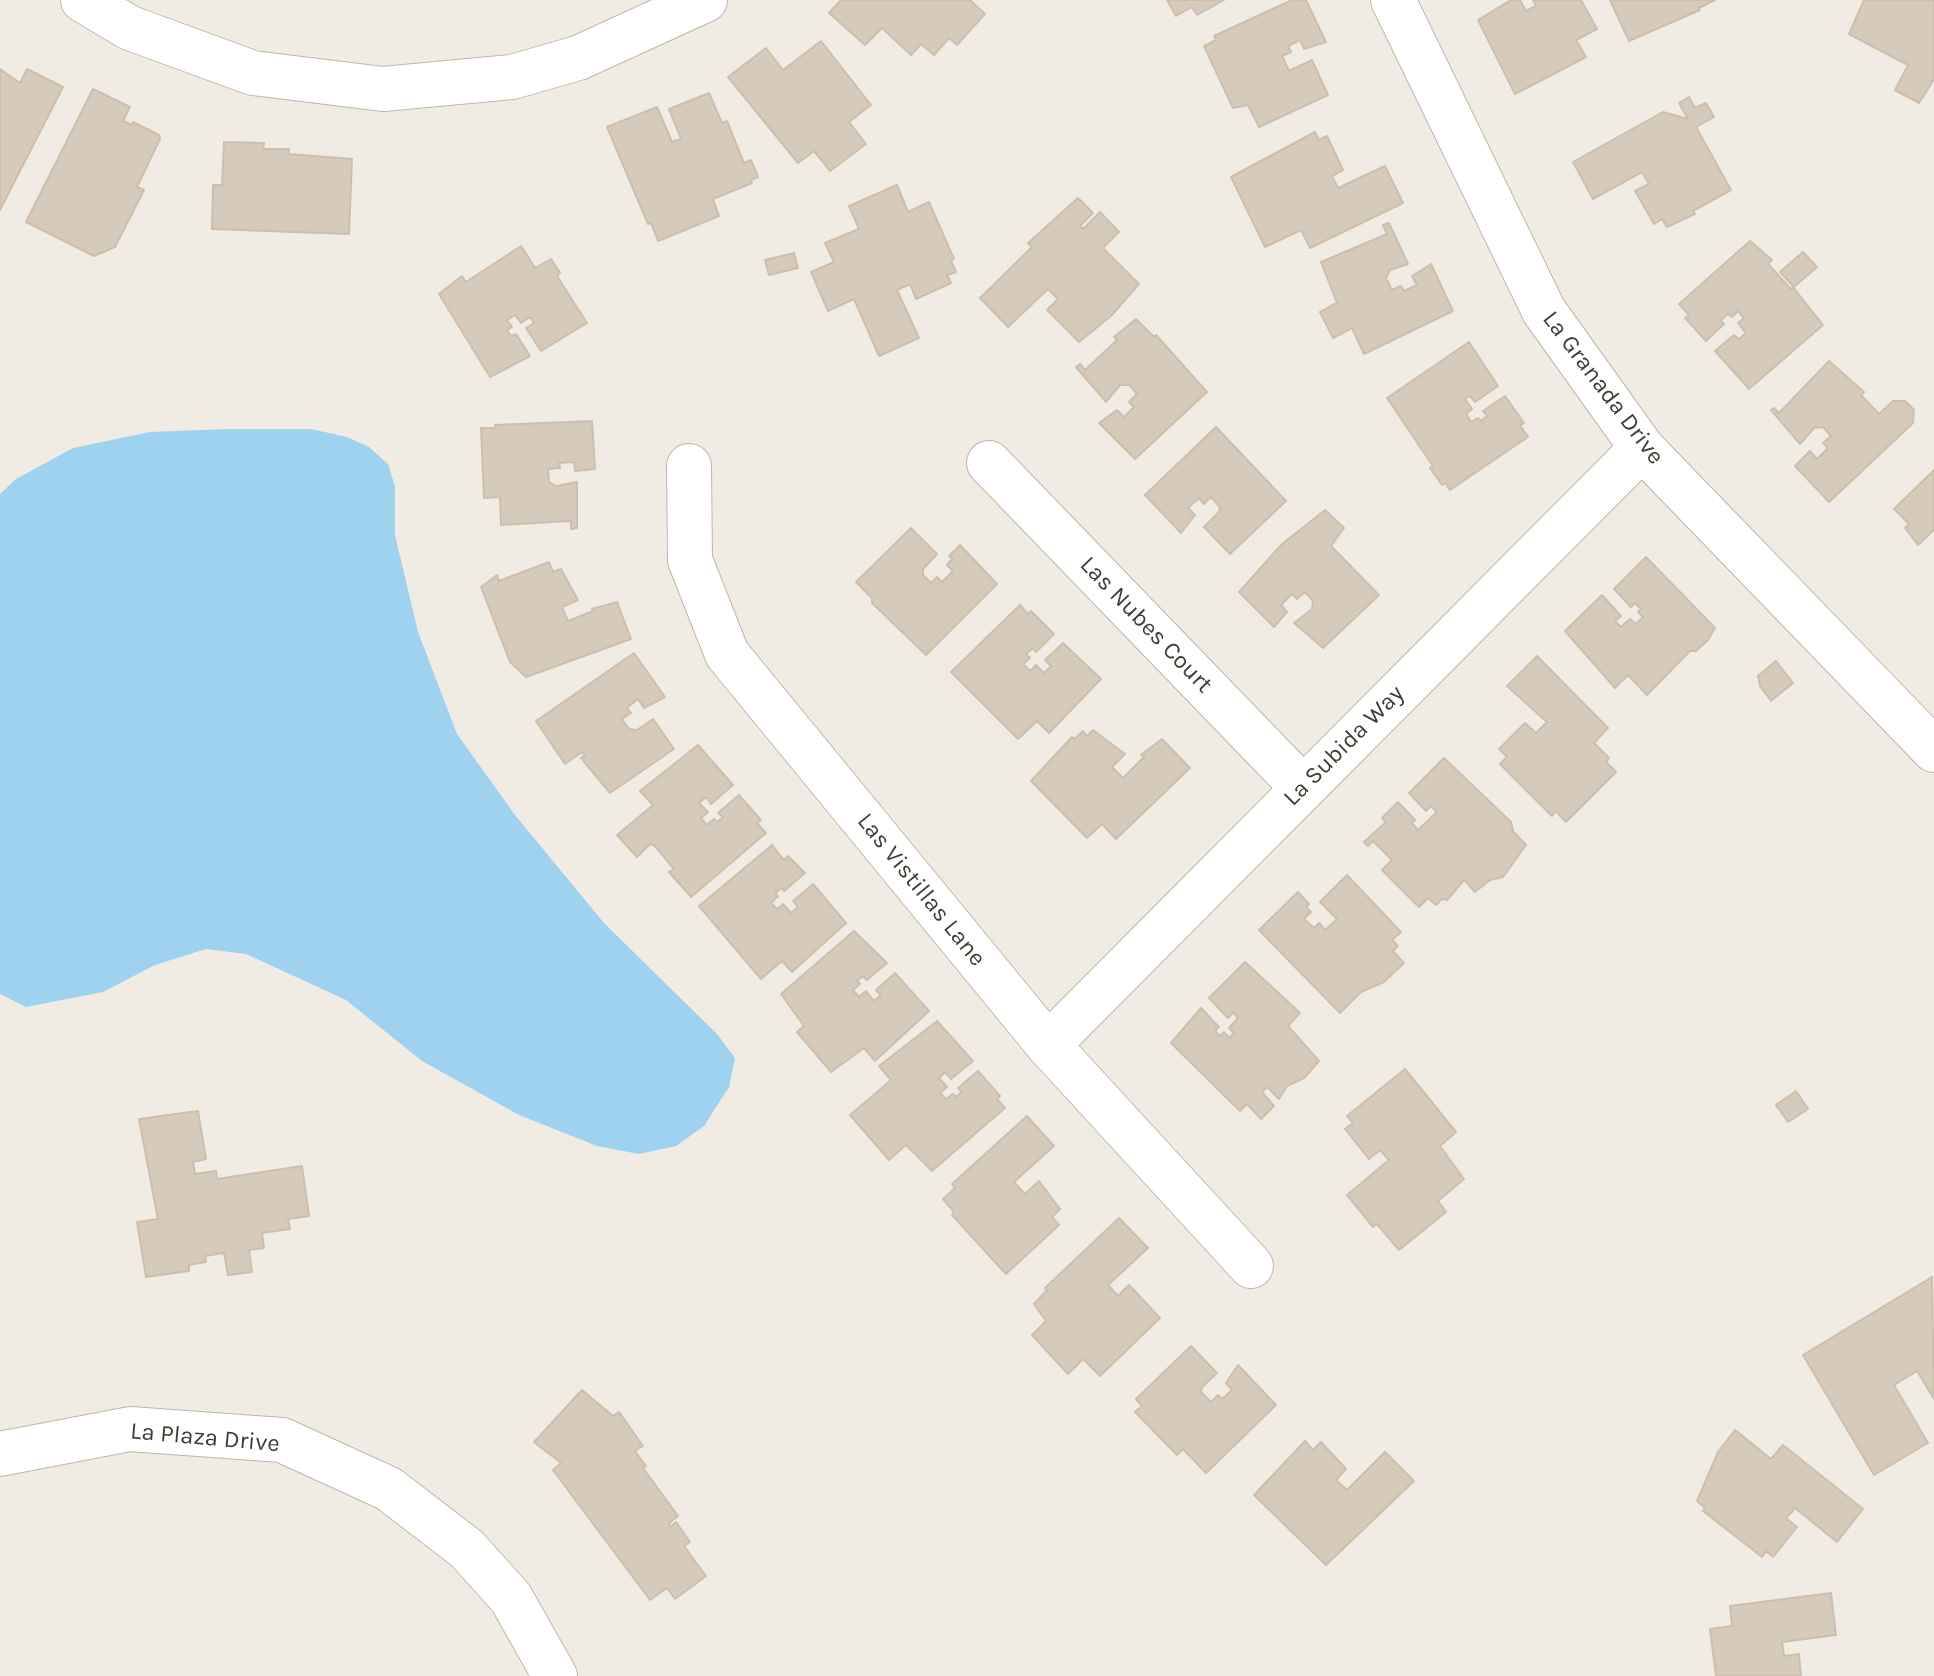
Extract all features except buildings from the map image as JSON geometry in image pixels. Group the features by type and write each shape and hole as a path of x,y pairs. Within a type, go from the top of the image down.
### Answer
{"street":[{"path":"83,0 130,28 253,73 383,89 525,73 578,58 705,0"},
{"name":"La Granada Drive","path":"1393,0 1544,311 1642,448 1934,750"},
{"name":"La Subida Way","path":"1048,1045 1642,448"},
{"name":"Las Nubes Court","path":"989,463 1302,787"},
{"name":"Las Vistillas Lane","path":"689,466 690,560 727,654 1048,1045 1251,1266"},
{"name":"La Plaza Drive","path":"0,1454 130,1429 282,1440 389,1489 467,1549 511,1598 555,1676"}],"water":[{"path":"311,429 347,437 369,447 388,464 395,487 395,535 418,632 457,734 515,815 604,923 717,1034 735,1058 729,1087 704,1126 676,1146 639,1154 597,1146 519,1115 422,1061 346,1000 246,954 206,949 155,965 103,992 26,1007 0,994 0,494 16,479 73,448 150,432"}]}
